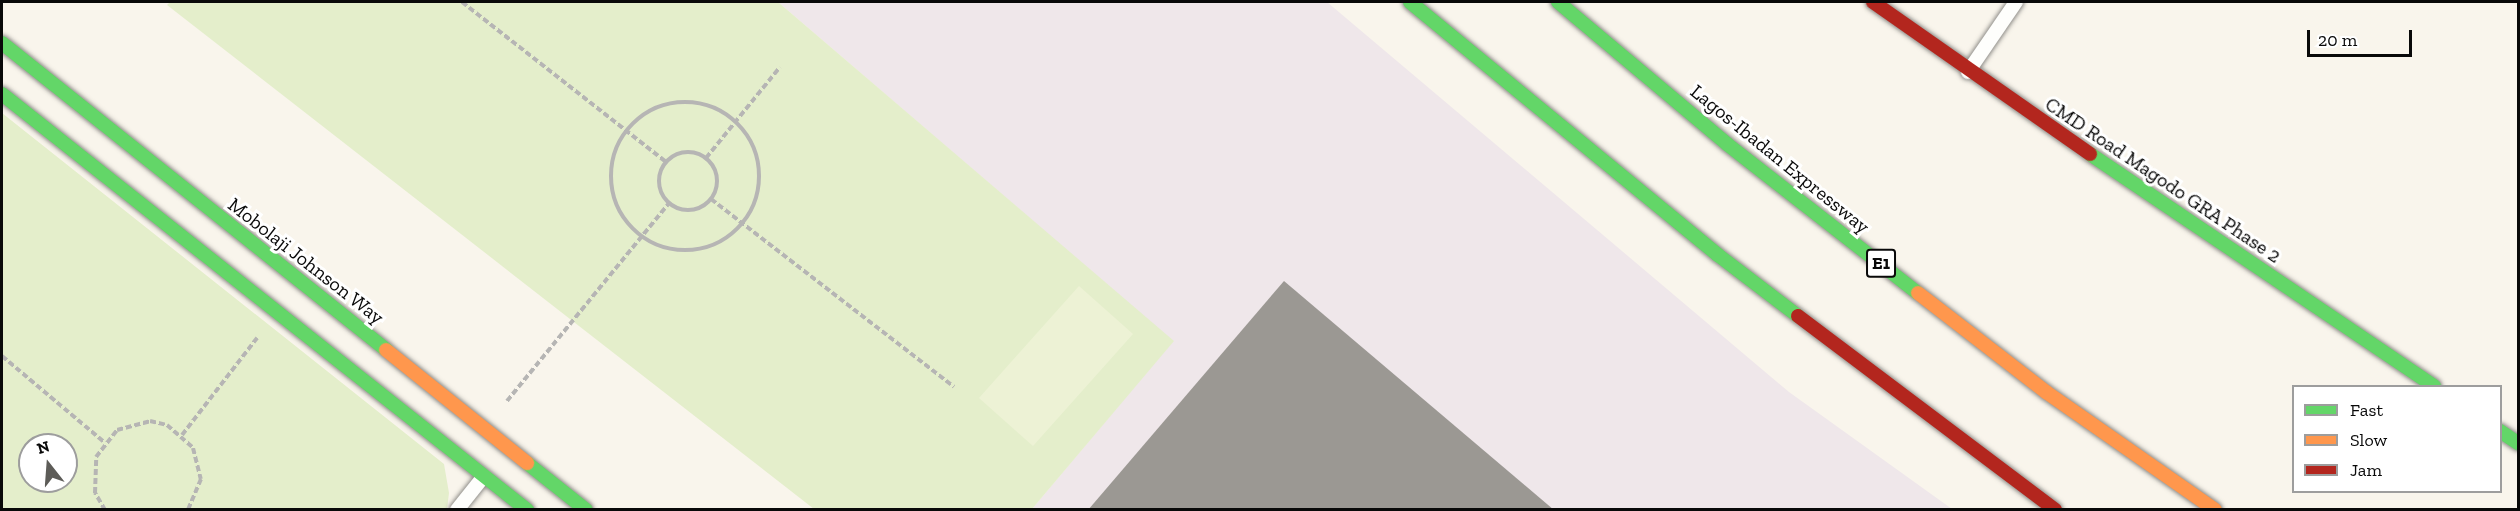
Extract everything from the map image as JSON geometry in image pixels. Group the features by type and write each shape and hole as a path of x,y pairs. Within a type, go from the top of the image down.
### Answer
{"main road":[{"path":"1410,2 1718,255 2055,510"},
{"name":"Lagos-Ibadan Expressway","path":"1558,2 1727,144 2046,392 2215,510"},
{"name":"CMD Road Magodo GRA Phase 2","path":"1873,2 1968,72 2431,385"},
{"name":"Mobolaji Johnson Way","path":"2,44 586,510"},
{"path":"2,94 485,474 524,509"},
{"path":"2502,432 2518,443"}],"lane":[{"path":"1968,72 2016,2"},
{"path":"457,510 485,474"}],"path":[{"path":"462,2 625,132 665,161"},
{"path":"706,158 780,67"},
{"path":"678,102 699,103 736,121 750,139 759,161 760,183 754,206 742,225 725,239 683,251 641,237 616,207 611,188 610,168 625,132 640,117 678,102"},
{"path":"681,152 706,158 716,174 711,199 687,210 669,203 659,189 658,179 665,161 681,152"},
{"path":"711,199 954,387"},
{"path":"485,428 669,203"},
{"path":"182,435 277,311"},
{"path":"2,356 104,442"},
{"path":"105,510 95,493 92,475 104,442 133,423 167,425 182,435 193,447 200,464 197,494 190,509"}],"shaded area":[{"path":"778,2 1327,2 1789,392 1952,509 1032,509 1173,341"}],"green space":[{"path":"170,2 778,2 1174,341 1032,509 814,509 167,5"},
{"path":"2,113 444,464 449,493 447,509 2,509"},
{"path":"1079,286 1133,334 1033,446 979,398"}],"building":[{"path":"1284,281 1554,510 1088,510"}],"traffic: fast":[{"path":"1410,2 1718,255 1798,316"},
{"path":"1558,2 1727,144 1918,293"},
{"path":"2,43 386,350"},
{"path":"2,94 527,510"},
{"path":"2090,154 2433,385"},
{"path":"2502,432 2518,443"},
{"path":"527,463 586,510"}],"traffic: slow":[{"path":"1918,293 2046,392 2215,510"},
{"path":"386,350 527,463"}],"traffic: jam":[{"path":"1873,2 2090,154"},
{"path":"1798,316 2055,510"}]}
